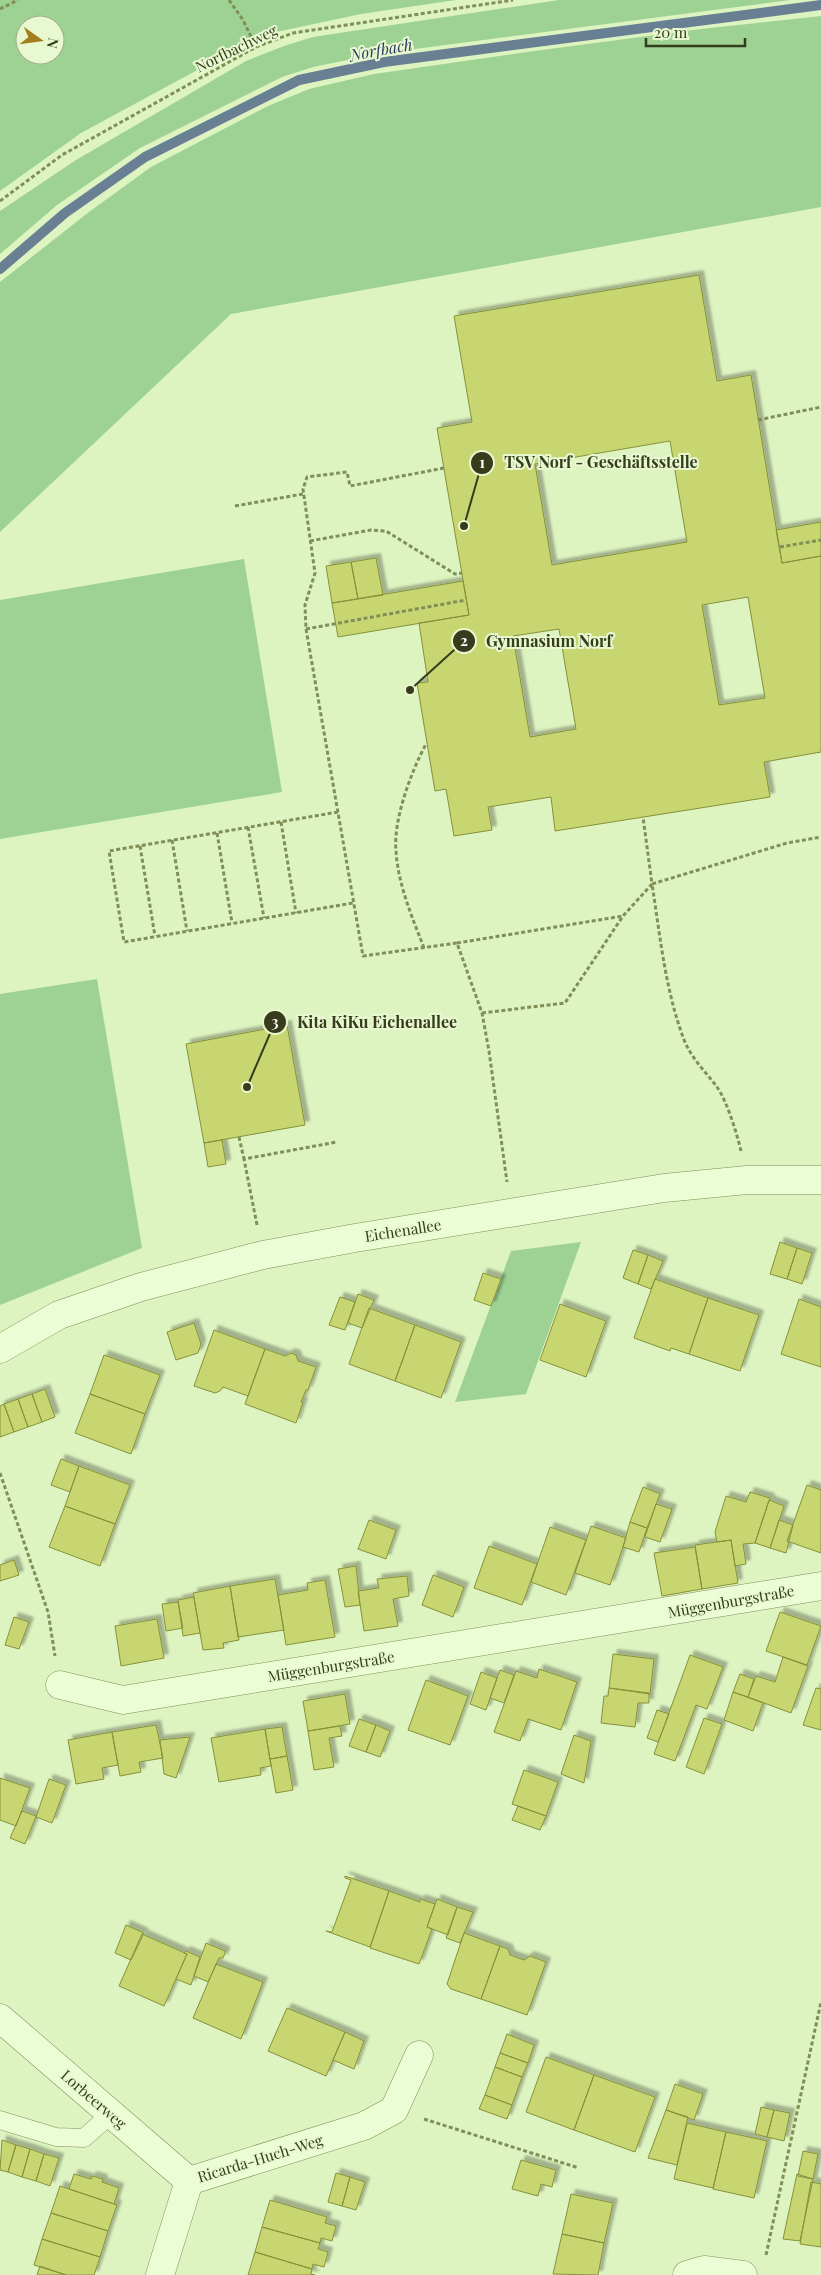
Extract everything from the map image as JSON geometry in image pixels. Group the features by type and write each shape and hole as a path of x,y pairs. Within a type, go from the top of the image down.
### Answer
{"street":[{"name":"Eichenallee","path":"0,1348 60,1315 141,1287 263,1255 511,1212 664,1188 747,1180 821,1180"},
{"name":"Müggenburgstraße","path":"60,1685 122,1700 821,1586"},
{"name":"Lorbeerweg","path":"0,2018 189,2181"},
{"path":"394,2110 419,2055"},
{"name":"Ricarda-Huch-Weg","path":"160,2275 189,2181 364,2126 394,2110"},
{"path":"687,2275 704,2270 743,2275"}],"lane":[{"path":"0,2120 56,2136 84,2138 111,2114"}],"path":[{"path":"0,9 18,0"},
{"path":"229,0 243,20 256,47"},
{"name":"Norfbachweg","path":"0,201 62,155 256,47 293,33 513,0"},
{"path":"758,420 821,407"},
{"path":"444,468 350,486 347,472 307,477 303,494 315,573 305,605 306,629 363,956 622,916"},
{"path":"235,506 303,494"},
{"path":"310,541 371,530 386,531 455,574 462,573"},
{"path":"780,547 821,540"},
{"path":"306,629 466,600"},
{"path":"424,948 407,901 396,852 396,833 419,758 426,744"},
{"path":"338,812 109,851 124,942 354,903"},
{"path":"643,817 669,989 683,1038 700,1069 718,1088 738,1136 747,1180"},
{"path":"281,822 296,913"},
{"path":"248,827 264,918"},
{"path":"217,833 232,924"},
{"path":"482,1013 565,1003 622,916 652,884 787,843 821,837"},
{"path":"172,840 187,931"},
{"path":"140,846 155,936"},
{"path":"457,943 482,1013 489,1050 511,1212"},
{"path":"239,1137 263,1255"},
{"path":"244,1159 337,1142"},
{"path":"0,1472 48,1612 60,1685"},
{"path":"766,2257 821,2002"},
{"path":"394,2110 579,2168"}],"green space":[{"path":"0,0 456,0 361,14 262,35 81,133 0,191"},
{"path":"559,0 790,0 377,54 313,67 282,77 140,148 57,205 0,254 0,211 76,160 246,61 313,37"},
{"path":"821,16 821,207 231,314 0,532 0,282 89,212 151,167 268,106 309,89 374,74 701,29"},
{"path":"244,559 282,792 0,839 0,600"},
{"path":"97,979 142,1248 0,1305 0,994"},
{"path":"581,1242 526,1394 455,1402 511,1251"}],"building":[{"path":"699,275 717,381 751,375 782,563 821,556 821,752 764,762 770,797 555,831 551,797 488,807 492,830 454,836 446,789 435,791 417,683 428,682 419,623 469,615 437,428 472,422 454,316","holes":["670,441 687,542 552,565 535,464","748,597 765,698 719,705 702,605","559,629 576,729 530,737 513,636"]},
{"path":"821,522 821,556 782,563 776,530"},
{"path":"376,558 383,595 358,599 351,562"},
{"path":"351,562 358,599 332,603 326,566"},
{"path":"463,581 469,615 338,637 332,603"},
{"path":"287,1025 305,1125 204,1143 186,1044"},
{"path":"222,1140 226,1164 208,1167 204,1143"},
{"path":"780,1242 797,1248 787,1279 770,1274"},
{"path":"797,1248 812,1253 802,1284 787,1279"},
{"path":"633,1250 648,1255 638,1284 623,1278"},
{"path":"648,1255 663,1261 651,1289 638,1284"},
{"path":"483,1273 501,1279 491,1306 474,1300"},
{"path":"655,1279 708,1298 689,1354 671,1348 670,1351 634,1338"},
{"path":"358,1294 374,1300 362,1328 348,1323"},
{"path":"340,1297 355,1302 345,1330 329,1325"},
{"path":"708,1298 759,1315 740,1371 689,1354"},
{"path":"799,1299 821,1307 821,1367 781,1354"},
{"path":"560,1304 606,1321 586,1377 540,1360"},
{"path":"369,1308 415,1325 395,1381 349,1364"},
{"path":"194,1323 201,1344 198,1353 176,1360 167,1332"},
{"path":"415,1325 461,1342 441,1398 395,1381"},
{"path":"214,1330 265,1349 248,1396 223,1387 215,1393 194,1386"},
{"path":"265,1349 285,1356 291,1353 296,1355 298,1361 316,1367 308,1390 306,1390 301,1402 303,1402 296,1423 245,1404"},
{"path":"104,1355 160,1375 145,1414 90,1394"},
{"path":"45,1389 55,1417 42,1422 32,1394"},
{"path":"32,1394 42,1422 28,1427 18,1399"},
{"path":"90,1394 145,1414 131,1454 75,1433"},
{"path":"18,1399 28,1427 14,1432 4,1404"},
{"path":"4,1404 14,1432 0,1437 0,1406"},
{"path":"61,1459 79,1466 70,1492 51,1485"},
{"path":"79,1466 130,1485 115,1524 65,1506"},
{"path":"807,1485 821,1490 821,1553 787,1541"},
{"path":"643,1487 660,1494 647,1528 630,1522"},
{"path":"750,1492 770,1498 755,1543 743,1544 746,1564 735,1566 731,1540 717,1542 715,1532 726,1496 746,1502"},
{"path":"769,1500 784,1506 770,1548 755,1543"},
{"path":"656,1504 672,1509 660,1542 645,1537"},
{"path":"65,1506 115,1524 100,1566 49,1547"},
{"path":"369,1520 396,1530 386,1559 358,1549"},
{"path":"779,1520 793,1525 786,1553 770,1548"},
{"path":"630,1522 647,1528 639,1552 623,1547"},
{"path":"591,1526 626,1538 610,1585 575,1573"},
{"path":"550,1527 586,1540 566,1595 531,1582"},
{"path":"731,1540 738,1583 702,1589 695,1545"},
{"path":"489,1546 537,1564 522,1605 474,1588"},
{"path":"695,1547 702,1589 662,1596 654,1553"},
{"path":"14,1560 19,1575 0,1581 0,1565"},
{"path":"356,1566 360,1605 345,1607 338,1569"},
{"path":"433,1575 464,1587 453,1617 422,1605"},
{"path":"407,1576 409,1596 393,1599 398,1626 364,1631 358,1591 379,1588 377,1579"},
{"path":"275,1579 284,1630 238,1637 230,1586"},
{"path":"325,1580 335,1637 286,1645 278,1595 308,1590 307,1583"},
{"path":"230,1586 239,1640 223,1643 224,1648 203,1650 193,1593"},
{"path":"194,1597 200,1633 183,1636 178,1600"},
{"path":"178,1602 183,1628 166,1631 162,1604"},
{"path":"780,1612 821,1626 807,1665 766,1651"},
{"path":"14,1617 29,1622 19,1649 5,1645"},
{"path":"157,1619 164,1658 121,1666 115,1626"},
{"path":"613,1654 654,1659 650,1694 609,1688"},
{"path":"690,1655 723,1667 707,1709 696,1705 675,1761 654,1754"},
{"path":"783,1657 808,1666 791,1713 748,1697 756,1676 775,1682"},
{"path":"539,1669 577,1682 561,1730 528,1719 520,1741 494,1732 516,1671 537,1678"},
{"path":"500,1670 514,1675 504,1703 490,1698"},
{"path":"481,1672 497,1678 486,1710 470,1704"},
{"path":"740,1674 754,1679 748,1697 733,1692"},
{"path":"426,1680 468,1696 450,1745 408,1730"},
{"path":"609,1688 649,1693 649,1703 638,1703 635,1727 601,1723 604,1696 608,1696"},
{"path":"816,1688 821,1689 821,1730 803,1725"},
{"path":"733,1692 763,1703 753,1731 724,1720"},
{"path":"345,1694 350,1724 308,1731 303,1701"},
{"path":"657,1710 669,1714 658,1742 647,1738"},
{"path":"704,1718 722,1724 704,1774 686,1767"},
{"path":"359,1719 376,1725 366,1752 349,1746"},
{"path":"156,1725 163,1758 139,1762 141,1772 120,1776 112,1732"},
{"path":"376,1725 390,1731 380,1757 366,1752"},
{"path":"340,1726 342,1736 329,1738 334,1767 314,1770 308,1731"},
{"path":"282,1727 287,1756 270,1759 265,1729"},
{"path":"265,1729 271,1766 260,1768 261,1775 219,1782 211,1738"},
{"path":"112,1732 118,1765 102,1768 104,1779 76,1784 68,1740"},
{"path":"574,1735 591,1741 584,1783 561,1774"},
{"path":"190,1737 176,1778 164,1774 160,1740"},
{"path":"287,1756 293,1790 276,1793 270,1759"},
{"path":"524,1770 558,1782 546,1816 512,1804"},
{"path":"0,1778 30,1788 16,1826 0,1820"},
{"path":"49,1779 66,1785 52,1823 36,1817"},
{"path":"518,1806 546,1816 540,1830 512,1820"},
{"path":"22,1811 36,1816 25,1844 10,1838"},
{"path":"345,1876 389,1891 370,1947 326,1931 332,1932 351,1880 345,1878"},
{"path":"389,1891 420,1902 420,1899 435,1904 427,1927 432,1929 419,1964 370,1948"},
{"path":"437,1899 457,1907 448,1935 427,1927"},
{"path":"457,1907 473,1912 460,1943 446,1938"},
{"path":"126,1925 144,1933 131,1960 115,1953"},
{"path":"464,1933 500,1946 481,1999 451,1989 447,1984"},
{"path":"142,1934 187,1954 164,2006 119,1986"},
{"path":"206,1943 225,1951 223,1958 219,1958 208,1982 194,1976"},
{"path":"500,1946 508,1949 510,1955 524,1960 530,1956 546,1962 527,2015 481,1999"},
{"path":"186,1951 200,1957 191,1985 176,1979 187,1954 184,1953"},
{"path":"216,1964 263,1982 241,2039 193,2018"},
{"path":"287,2008 345,2032 326,2076 268,2051"},
{"path":"345,2032 364,2041 354,2069 333,2060"},
{"path":"507,2034 534,2045 528,2063 500,2053"},
{"path":"500,2053 528,2063 522,2077 495,2067"},
{"path":"546,2057 594,2075 574,2130 526,2112"},
{"path":"495,2067 522,2077 512,2105 485,2095"},
{"path":"594,2075 655,2097 635,2152 574,2130"},
{"path":"675,2084 703,2094 694,2120 666,2110"},
{"path":"485,2095 512,2105 507,2119 479,2109"},
{"path":"761,2107 774,2110 767,2137 755,2134"},
{"path":"666,2110 688,2117 677,2165 648,2158"},
{"path":"774,2110 790,2113 784,2141 767,2137"},
{"path":"687,2123 726,2132 713,2188 674,2179"},
{"path":"726,2132 767,2141 754,2198 713,2189"},
{"path":"2,2140 16,2145 8,2172 0,2170"},
{"path":"16,2145 30,2149 22,2177 8,2172"},
{"path":"30,2149 44,2154 36,2181 22,2177"},
{"path":"803,2151 818,2154 813,2179 798,2176"},
{"path":"44,2154 59,2158 50,2186 36,2181"},
{"path":"521,2160 556,2170 552,2187 541,2184 538,2196 512,2189"},
{"path":"336,2173 350,2177 342,2206 328,2202"},
{"path":"74,2174 91,2179 92,2176 103,2179 102,2182 119,2188 114,2204 69,2189"},
{"path":"797,2174 813,2179 800,2241 783,2239"},
{"path":"350,2177 365,2182 356,2210 342,2206"},
{"path":"811,2182 821,2184 821,2247 800,2244"},
{"path":"60,2186 117,2205 108,2231 51,2213"},
{"path":"571,2194 613,2203 604,2243 562,2234"},
{"path":"270,2200 327,2217 325,2223 336,2226 332,2241 321,2238 320,2243 262,2227"},
{"path":"51,2213 108,2231 100,2257 42,2239"},
{"path":"262,2227 320,2243 318,2249 328,2252 324,2267 313,2264 312,2269 255,2252"},
{"path":"562,2234 604,2243 598,2275 553,2274"},
{"path":"42,2239 100,2257 94,2275 66,2275 34,2265"},
{"path":"255,2252 312,2269 311,2274 315,2275 248,2275"},
{"path":"40,2266 66,2275 37,2275"}],"waterway":[{"name":"Norfbach","path":"0,269 65,213 145,157 299,80 384,62 821,5"}],"place":[{"name":"TSV Norf - Geschäftsstelle","path":"464,526"},
{"name":"Gymnasium Norf","path":"410,690"},
{"name":"Kita KiKu Eichenallee","path":"247,1087"}]}
